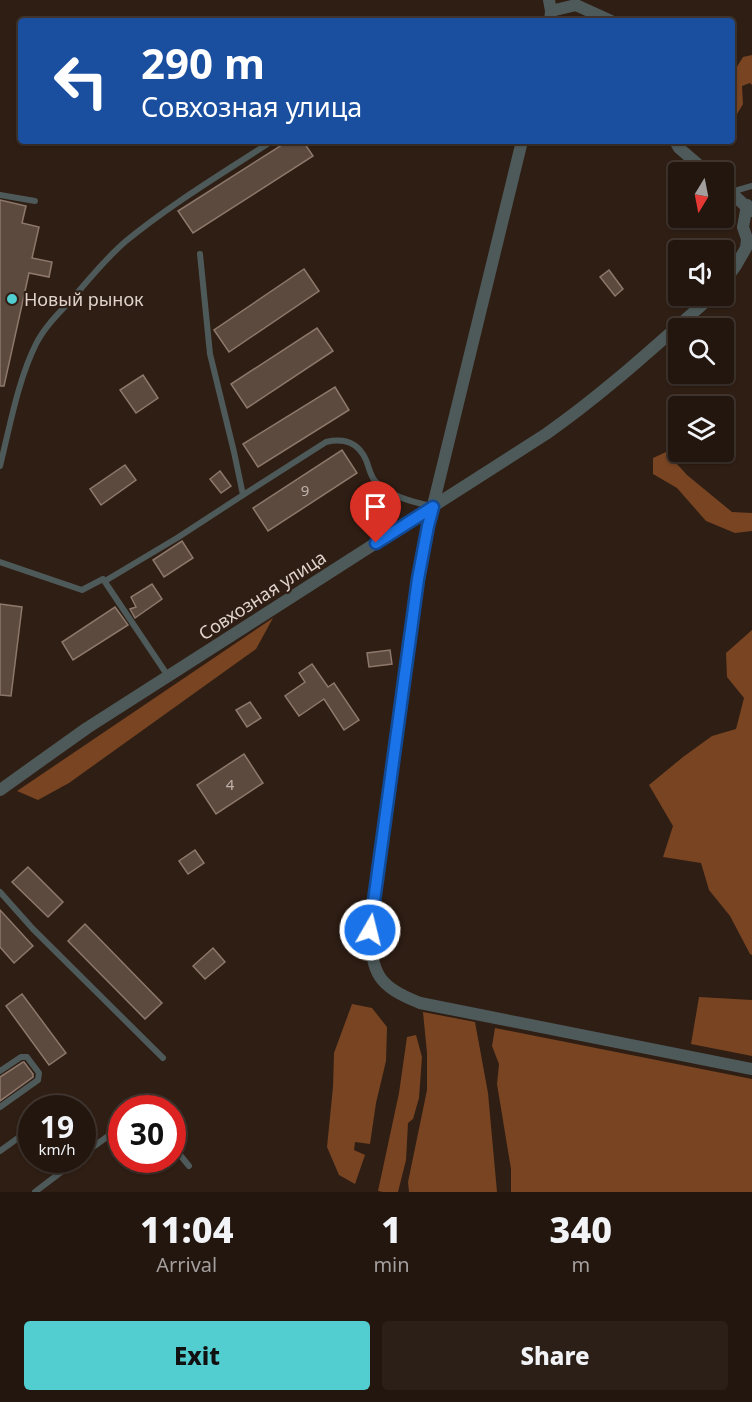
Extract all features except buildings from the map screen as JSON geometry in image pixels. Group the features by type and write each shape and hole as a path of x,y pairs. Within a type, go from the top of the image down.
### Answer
{"street":[{"path":"550,11 576,5 604,18"},
{"path":"521,144 428,526 418,579 370,930 371,954 375,969 386,985 402,996 420,1003 752,1069"},
{"path":"677,144 695,162"},
{"path":"734,194 749,208 743,226 747,239 746,248 734,268"},
{"name":"Совхозная улица","path":"0,790 87,728 546,434 625,373 701,306"}],"lane":[{"path":"0,466 22,378 38,341 54,319 125,242 166,211 267,144"},
{"path":"734,187 752,186"},
{"path":"0,195 35,201"},
{"path":"200,254 210,354 243,495"},
{"path":"0,562 82,590 103,579 105,581 177,538 326,442 341,440 351,442 359,449 365,457 374,480 380,486 393,494 433,507"},
{"path":"105,581 168,676"},
{"path":"0,892 33,929 163,1058"},
{"path":"0,1071 21,1057 27,1057 39,1073 38,1080 0,1107"},
{"path":"0,1151 18,1138"},
{"path":"186,1162 189,1166"},
{"path":"34,1192 60,1173"}],"shaded area":[{"path":"752,55 752,85 750,83 742,86 743,104 737,114 735,112 735,70 743,57"},
{"path":"666,452 668,462 675,462 687,475 732,512 752,513 752,531 735,533 706,521 677,488 653,474 653,458"},
{"path":"273,618 256,649 69,783 38,800 17,791"},
{"path":"752,630 752,955 730,916 709,890 701,863 663,857 673,826 649,785 712,736 736,729 744,698 727,677 726,653"},
{"path":"699,997 752,1000 752,1056 691,1044"},
{"path":"352,1004 372,1008 387,1027 386,1061 376,1103 370,1144 355,1142 354,1150 365,1155 355,1184 339,1175 327,1147 334,1053"},
{"path":"423,1012 475,1022 488,1093 497,1192 409,1192 408,1182 427,1090 427,1053"},
{"path":"495,1028 752,1079 752,1192 511,1192 511,1169 497,1084 499,1064 492,1046"},
{"path":"416,1035 422,1057 419,1098 413,1119 408,1123 406,1160 398,1192 378,1191 399,1093 407,1037"}],"place":[{"name":"Новый рынок","path":"12,299"}],"route":[{"path":"370,930 418,579 433,507 376,543"}]}
